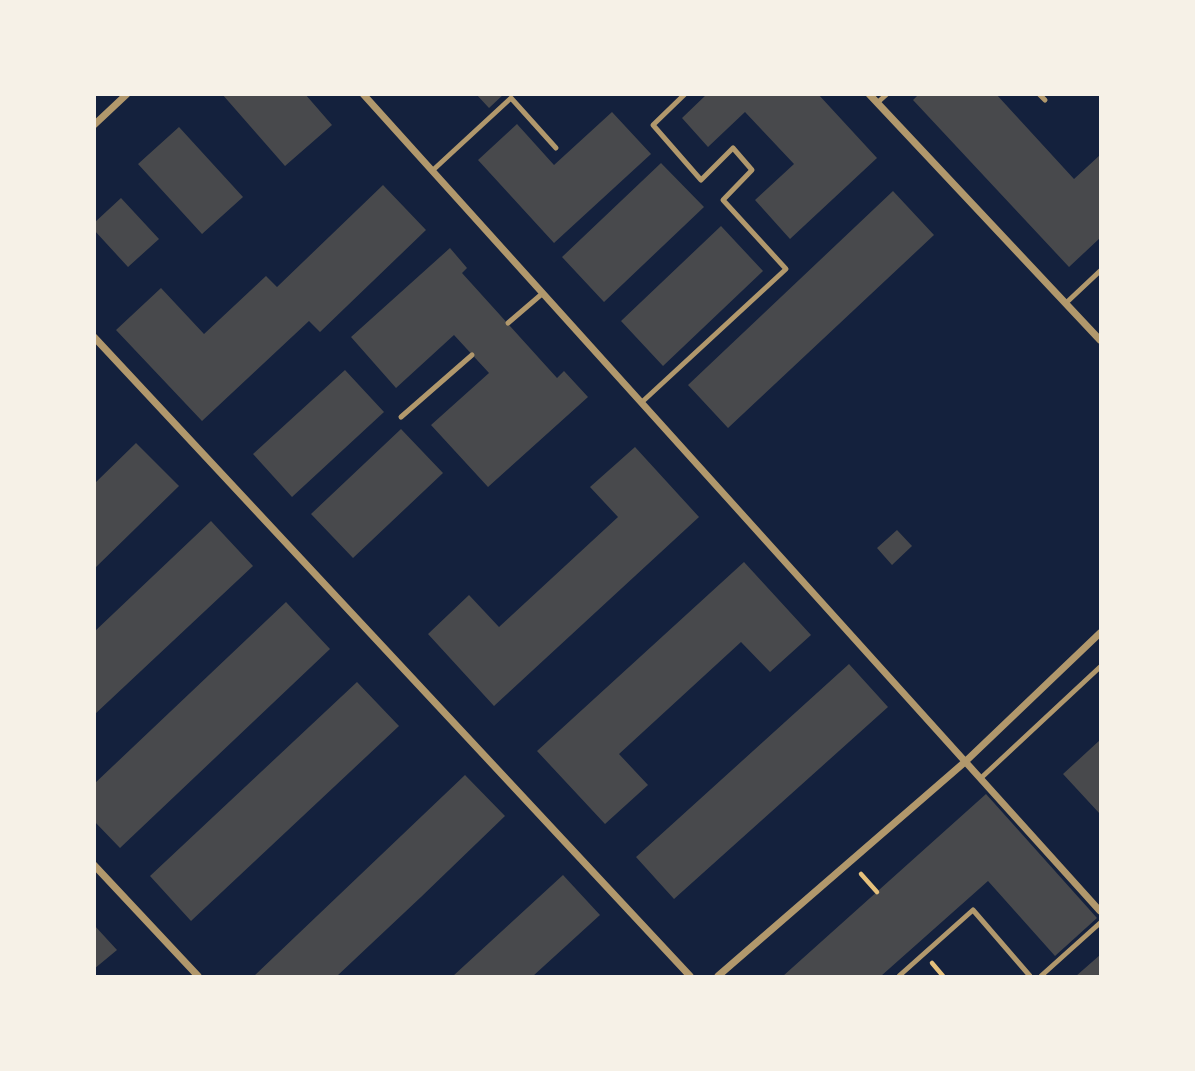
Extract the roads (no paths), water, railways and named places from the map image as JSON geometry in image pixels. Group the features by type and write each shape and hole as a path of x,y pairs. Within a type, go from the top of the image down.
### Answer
{"street":[{"path":"94,125 127,94"},
{"path":"363,94 1101,911"},
{"path":"869,94 1101,340"},
{"path":"94,337 691,976"},
{"path":"718,976 965,761 1101,634"},
{"path":"94,865 198,976"}],"lane":[{"path":"642,402 786,269 723,200 752,170 733,148 701,180 653,125 685,94"},
{"path":"877,103 887,94"},
{"path":"1039,94 1045,100"},
{"path":"432,171 511,98 556,148"},
{"path":"1066,303 1101,271"},
{"path":"508,323 543,293"},
{"path":"401,417 472,355"},
{"path":"981,778 1101,667"},
{"path":"899,976 973,910 1030,976"},
{"path":"1041,976 1101,923"}]}
